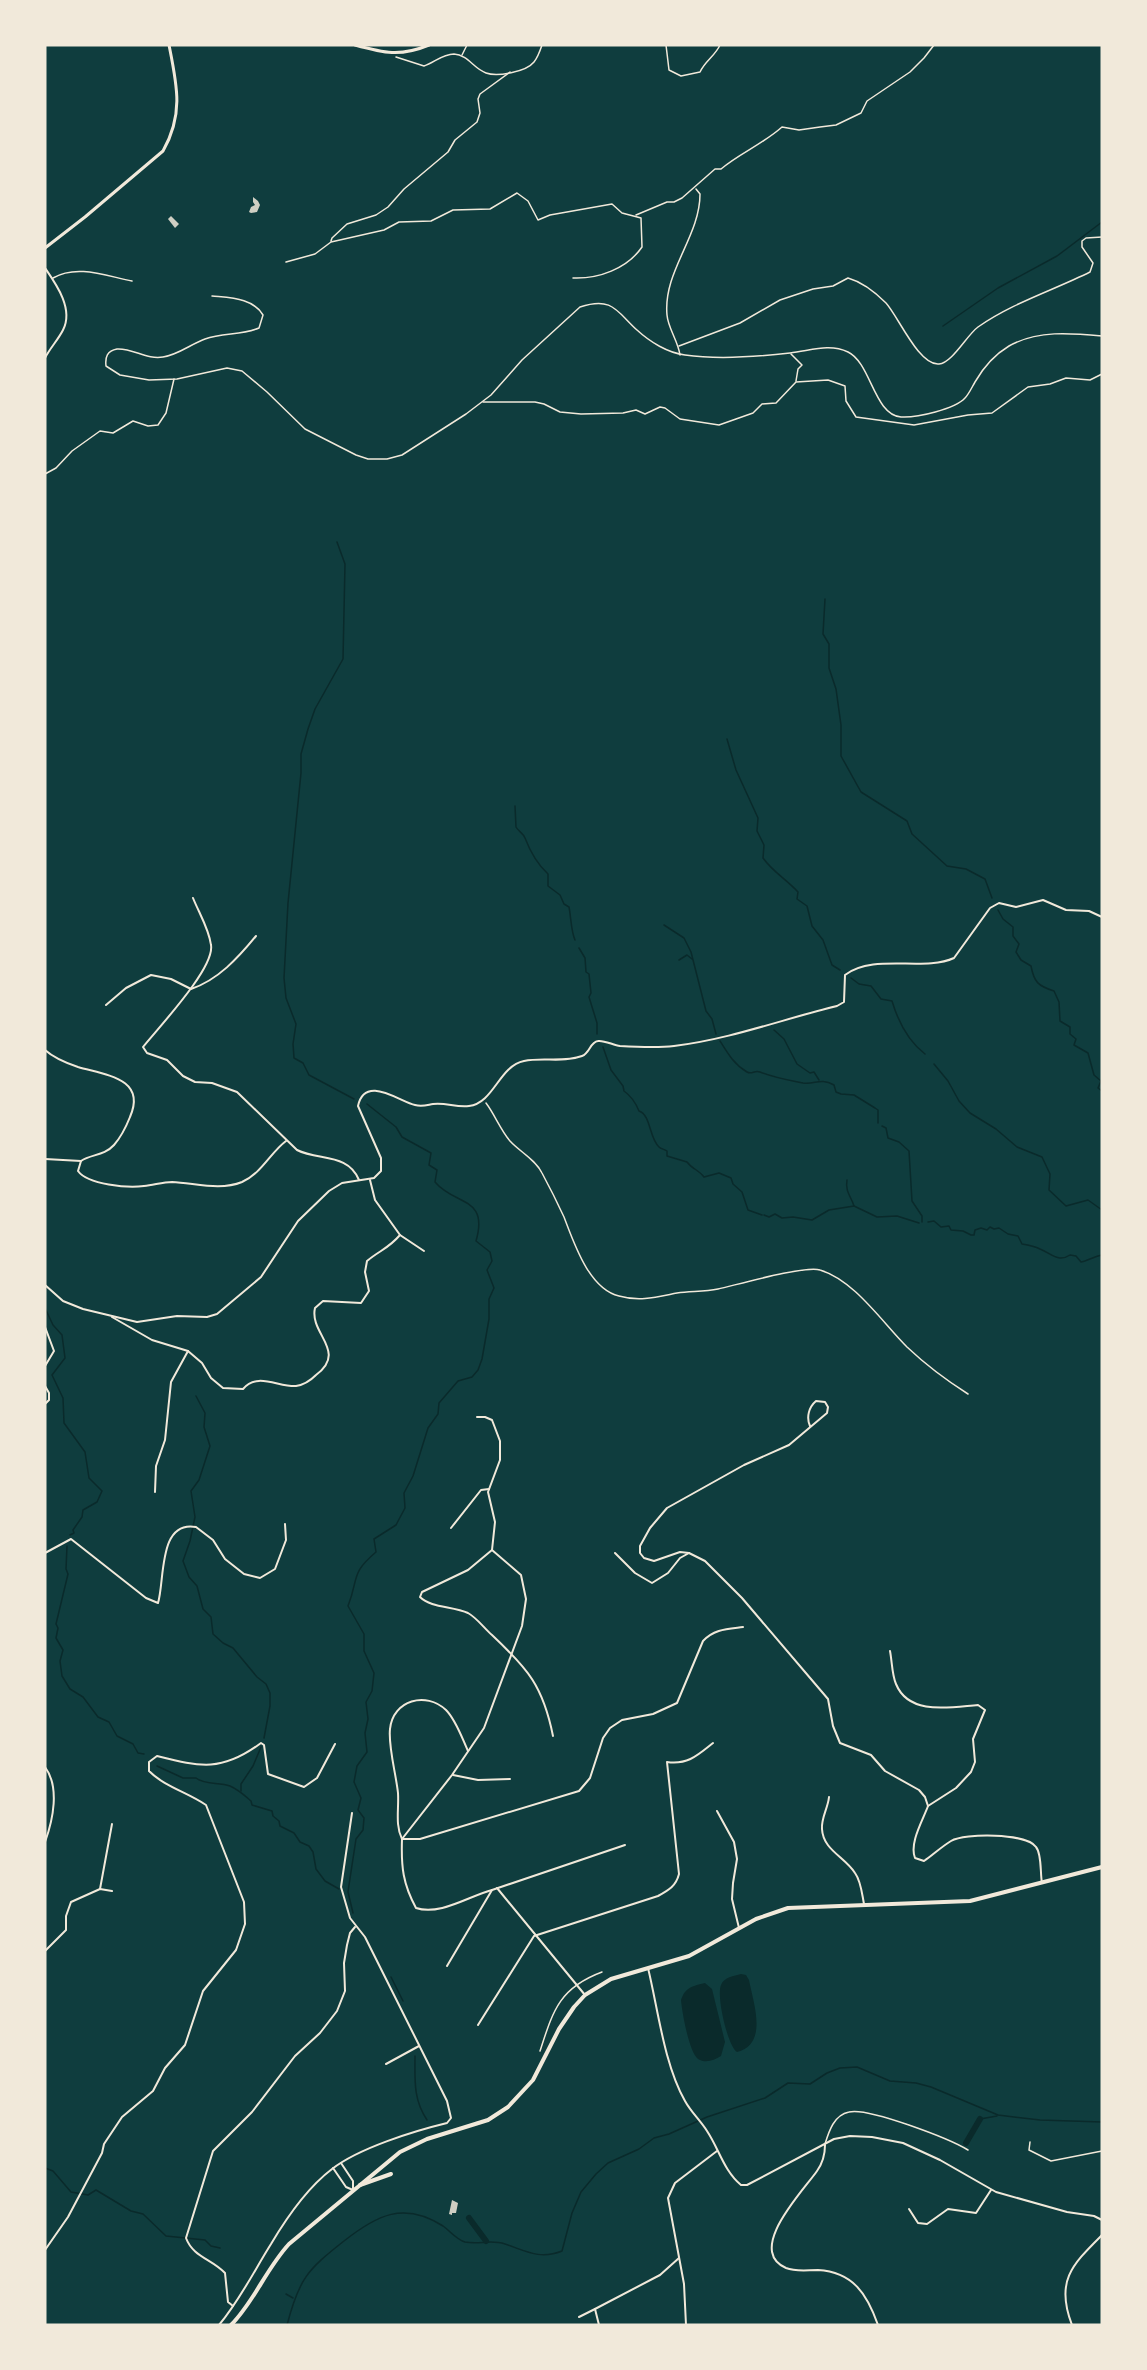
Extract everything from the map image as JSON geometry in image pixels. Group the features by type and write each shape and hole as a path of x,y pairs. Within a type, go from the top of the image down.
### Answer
{"main road":[{"path":"231,2325 277,2257 359,2185 410,2146 488,2120 508,2107 533,2080 559,2029 585,1995 611,1979 689,1956 772,1912 788,1908 864,1904 944,1904 970,1901 1102,1867"},
{"path":"359,2185 391,2174"}],"street":[{"path":"45,248 163,151 176,120 178,100 170,45"},
{"path":"355,45 390,54 413,51 429,45"},
{"path":"45,268 63,300 67,318 65,327 45,358"},
{"path":"193,898 212,946 207,962 191,989 143,1047 147,1053 167,1060 183,1076 195,1082 212,1083 237,1092 286,1141 306,1155 344,1162 355,1171 359,1180"},
{"path":"45,1285 63,1301 83,1309 137,1322 177,1316 207,1317 217,1314 261,1278 305,1214 337,1186 378,1176 382,1165 378,1150 358,1106 362,1096 374,1091 388,1093 418,1106 443,1104 471,1106 484,1099 517,1064 525,1061 582,1056 595,1041 600,1040 619,1046 674,1046 751,1031 837,1006 844,1002 845,975 851,971 884,964 938,962 954,958 990,908 999,903 1016,907 1043,900 1066,910 1089,911 1102,917"},
{"path":"106,1005 126,988 151,975 171,979 191,989 203,985 239,957 256,936"},
{"path":"45,1050 58,1059 77,1067 117,1079 129,1087 135,1097 133,1111 127,1125 114,1145 106,1152 81,1161 45,1159"},
{"path":"81,1161 78,1171 84,1177 110,1184 137,1186 170,1182 226,1185 244,1181 258,1171 286,1141"},
{"path":"369,1179 375,1200 400,1235 424,1251"},
{"path":"109,1316 152,1340 188,1351 202,1363 211,1378 223,1388 243,1389 249,1384 261,1381 273,1381 288,1386 300,1385 322,1370 329,1357 328,1347 315,1323 315,1308 323,1301 361,1304 369,1291 365,1272 367,1261 379,1251 388,1249 400,1235"},
{"path":"45,1327 54,1351 45,1366"},
{"path":"155,1492 156,1466 165,1440 171,1382 188,1351"},
{"path":"45,1386 49,1393 49,1400 45,1404"},
{"path":"810,1426 808,1416 811,1406 816,1401 825,1402 828,1407 827,1413 789,1445 744,1465 668,1508 650,1528 640,1546 640,1552 644,1558 654,1561 680,1552 689,1553 705,1561 742,1598 828,1699 833,1726 840,1743 871,1755 885,1771 918,1790 925,1797 928,1806 915,1843 913,1852 915,1858 924,1861 951,1841 963,1837 981,1835 1024,1840 1038,1849 1042,1883"},
{"path":"477,1417 492,1419 500,1441 500,1460 489,1489 495,1522 492,1550 468,1570 422,1592 420,1597 425,1602 458,1609 471,1615 513,1655 540,1690 548,1710 553,1736"},
{"path":"451,1528 481,1490 489,1489"},
{"path":"45,1553 71,1539 146,1598 158,1603 168,1540 182,1528 196,1527 213,1540 225,1559 244,1574 260,1578 275,1569 286,1539 285,1524"},
{"path":"402,1839 452,1775 484,1728 513,1655 522,1626 526,1599 521,1575 492,1550"},
{"path":"615,1553 635,1573 652,1583 668,1573 680,1558 689,1553"},
{"path":"402,1839 420,1839 579,1791 590,1778 603,1738 610,1728 622,1720 653,1714 677,1703 702,1641 716,1631 743,1627"},
{"path":"890,1651 895,1684 907,1698 926,1707 978,1705 985,1710 973,1739 975,1762 971,1772 956,1788 928,1806"},
{"path":"468,1751 457,1727 445,1709 426,1700 406,1702 395,1713 390,1729 398,1794 402,1862 406,1890 417,1908 426,1911 438,1909 625,1845"},
{"path":"45,2250 68,2217 102,2154 104,2144 122,2117 153,2091 165,2068 185,2045 203,1991 236,1950 245,1924 244,1902 206,1805 193,1795 161,1782 149,1771 149,1762 157,1756 202,1765 224,1763 261,1743 264,1745 268,1774 304,1787 317,1778 335,1744"},
{"path":"478,2025 534,1936 658,1896 672,1888 679,1874 667,1762 678,1764 690,1761 713,1743"},
{"path":"45,1767 53,1781 54,1791 45,1842"},
{"path":"452,1775 478,1780 510,1779"},
{"path":"829,1797 822,1822 824,1841 854,1869 864,1904"},
{"path":"717,1811 731,1835 737,1860 732,1899 739,1928"},
{"path":"219,2325 296,2206 333,2168 410,2132 449,2121 451,2116 447,2102 365,1937 350,1918 341,1887 352,1813"},
{"path":"100,1889 112,1824"},
{"path":"497,1888 534,1936 585,1995"},
{"path":"45,1951 66,1930 66,1916 71,1902 100,1889 112,1891"},
{"path":"447,1966 492,1890"},
{"path":"233,2306 228,2302 225,2273 218,2265 192,2251 186,2238 203,2180 213,2151 252,2112 296,2056 320,2033 337,2011 345,1990 344,1963 347,1945 355,1927"},
{"path":"648,1968 668,2053 680,2090 692,2113 707,2131 734,2180 741,2186 747,2185 834,2139 850,2136 872,2137 903,2143 940,2160 991,2190 1102,2220"},
{"path":"386,2064 419,2046"},
{"path":"825,2145 824,2155 817,2170 785,2211 776,2229 772,2247 776,2261 796,2271 837,2273 849,2278 873,2310 878,2325"},
{"path":"686,2325 684,2284 668,2198 675,2183 717,2151"},
{"path":"333,2168 346,2187 353,2190 353,2181 341,2163"},
{"path":"909,2209 918,2223 927,2224 948,2209 976,2213 991,2190"},
{"path":"1072,2325 1066,2310 1064,2287 1081,2256 1102,2235"},
{"path":"579,2317 660,2275 679,2258"},
{"path":"595,2309 599,2325"}],"lane":[{"path":"52,279 68,272 92,272 132,281"},
{"path":"540,2051 556,2008 575,1984 602,1972"},
{"path":"825,2145 829,2129 843,2114 850,2111 870,2111 955,2142 968,2150"}],"path":[{"path":"461,56 467,45"},
{"path":"390,54 424,66 451,54 461,56 486,74 527,68 534,63 542,45"},
{"path":"666,45 669,70 681,76 700,72 706,62 716,54 720,45"},
{"path":"635,215 667,202 674,202 695,189 702,179 715,169 721,169 733,159 768,140 782,127 799,130 820,128 836,125 847,118 861,114 867,100 910,72 934,45"},
{"path":"332,242 332,238 347,224 376,215 388,207 404,189 443,157 455,140 477,122 480,113 480,94 510,72"},
{"path":"680,355 679,346 667,317 668,300 677,262 698,213 700,194 695,189"},
{"path":"286,262 315,254 332,242 384,230 399,222 435,220 453,210 490,209 517,193 528,201 538,220 550,215 612,204 622,213 635,215 641,219 643,222 642,247 628,262 603,274 573,278"},
{"path":"679,346 740,323 780,300 813,289 833,286 848,278 871,290 887,305 904,332 924,357 931,363 940,364 947,360 977,327 1017,305 1090,272 1093,263 1082,247 1082,241 1086,238 1102,237"},
{"path":"212,296 258,306 264,315 260,328 206,339 163,357 149,358 117,349 108,353 105,358 106,366 120,375 149,380 174,379 227,368 242,371 305,429 368,459 387,459 402,455 482,402 522,360 580,307 592,303 617,308 637,330 660,346 680,355 702,358 790,354 832,347 849,353 857,359 884,408 901,417 949,408 965,398 985,365 1008,346 1029,337 1070,333 1102,336"},
{"path":"482,402 535,402 560,412 581,414 636,410 645,414 660,407 680,419 719,425 753,412 762,404 776,403 796,382 798,369 802,365 790,354"},
{"path":"796,382 838,382 845,386 846,401 856,417 914,425 992,413 1028,387 1050,384 1066,378 1090,380 1102,374"},
{"path":"45,474 56,468 72,451 100,431 113,433 133,422 148,426 158,424 166,413 174,379"},
{"path":"484,1099 502,1131 537,1165 542,1173 563,1214 581,1261 602,1286 617,1296 641,1300 657,1299 678,1293 713,1290 797,1271 819,1269 847,1284 862,1296 879,1318 925,1363 968,1394"},
{"path":"1030,2142 1029,2150 1051,2161 1102,2151"}],"water":[{"path":"741,1974 746,1975 749,1980 755,2010 756,2032 747,2048 737,2052 727,2032 721,2010 720,1991 724,1980"},
{"path":"705,1983 712,1989 725,2042 721,2056 707,2061 698,2059 692,2049 684,2022 681,2000 687,1990"}],"building":[{"path":"253,197 260,205 257,212 251,213 249,212 251,207 255,205"},
{"path":"171,216 179,224 175,228 168,219"},
{"path":"452,2200 458,2203 456,2213 452,2215 449,2214"}],"waterway":[{"path":"943,326 998,288 1057,256 1102,222"},
{"path":"337,542 345,564 343,659 315,709 301,754 284,978 286,998 296,1024 293,1044 294,1058 303,1063 309,1075 354,1099"},
{"path":"825,599 823,634 829,644 829,668 836,689 841,725 841,756 861,792 907,821 912,834 947,866 966,869 985,879 992,898"},
{"path":"727,739 736,770 758,818 757,831 764,845 763,858 798,892 797,899 807,906 812,926 823,940 832,965 840,970"},
{"path":"515,806 516,827 524,836 537,862 548,874 548,886 560,895 564,904 569,907 575,940"},
{"path":"998,910 1003,919 1013,927 1013,936 1019,944 1016,952 1021,960 1031,966 1038,983 1054,991 1059,1002 1060,1021 1070,1027 1070,1034 1076,1039 1074,1045 1088,1053 1094,1075 1101,1081 1098,1088 1102,1091"},
{"path":"664,925 684,938 691,952 706,1011 712,1019 716,1034"},
{"path":"579,948 585,958 586,972 589,974 591,993 589,997 597,1023 597,1034"},
{"path":"679,960 687,955 692,959"},
{"path":"851,978 859,984 871,986 881,999 892,1001 904,1030 925,1054"},
{"path":"774,1030 784,1039 797,1064 810,1073 814,1072 819,1080"},
{"path":"720,1041 735,1062 747,1072 758,1072 803,1083 821,1081 829,1083 834,1085 836,1092 854,1095 878,1110 878,1123"},
{"path":"603,1047 611,1070 624,1091 646,1117 653,1138 660,1148 667,1151 667,1156 687,1162 704,1177 719,1173 731,1178 733,1184 742,1192 748,1210 762,1215"},
{"path":"934,1064 970,1113 996,1129 1017,1147 1042,1157 1050,1174 1049,1190 1066,1206 1088,1200 1102,1210"},
{"path":"353,1913 348,1892 356,1839 363,1830 364,1818 358,1810 361,1798 354,1782 357,1766 367,1752 366,1702 372,1691 374,1673 364,1651 364,1634 348,1606 359,1571 376,1552 374,1539 396,1525 405,1508 404,1493 413,1476 428,1428 438,1414 439,1403 458,1381 472,1377 478,1370 489,1319 489,1299 494,1288 487,1270 492,1261 490,1252 476,1241 479,1227 478,1216 474,1209 443,1190 435,1182 437,1170 429,1165 431,1153 402,1137 396,1127 367,1104"},
{"path":"882,1126 886,1128 888,1138 899,1142 909,1151 912,1201 922,1216 922,1222"},
{"path":"847,1180 848,1191 854,1206"},
{"path":"764,1215 769,1217 775,1214 782,1218 812,1220 829,1210 854,1206 877,1217 897,1216 919,1223"},
{"path":"928,1222 934,1221 941,1227 949,1226 951,1230 963,1231 971,1235 974,1235 975,1230 981,1228 987,1230 990,1227 999,1228 1008,1234 1018,1236 1022,1244 1036,1247 1058,1258 1076,1256 1081,1262 1102,1255"},
{"path":"45,1308 53,1325 62,1335 65,1358 52,1375 63,1398 64,1423 85,1452 89,1478 102,1491 97,1502 83,1510 82,1517 73,1530 74,1533 70,1535"},
{"path":"196,1396 205,1413 204,1427 210,1446 199,1480 191,1491 195,1517 183,1561 189,1577 197,1586 203,1609 211,1617 213,1634 233,1648 257,1677 266,1684 270,1693 270,1706 264,1738"},
{"path":"67,1546 66,1569 68,1574 56,1624 58,1628 56,1638 63,1650 60,1661 62,1676 70,1689 83,1697 98,1717 109,1722 117,1736 133,1744 138,1753 144,1754"},
{"path":"241,1791 241,1784 253,1766 261,1747"},
{"path":"157,1766 183,1778 196,1778 203,1782 230,1786 251,1801 252,1805 272,1811 280,1826 294,1833 300,1842 309,1846 313,1852 316,1869 325,1881 339,1889"},
{"path":"391,1977 403,2001"},
{"path":"415,2056 417,2097 427,2120"},
{"path":"287,2325 301,2286 313,2268 356,2232 380,2218 391,2214 416,2214 429,2218 465,2242 500,2243 540,2255 554,2254 562,2251 572,2213 581,2192 608,2163 639,2149 654,2138 765,2098 788,2083 810,2084 840,2068 857,2067 890,2081 931,2087 998,2115 1040,2120 1102,2122"},
{"path":"980,2119 997,2116"},
{"path":"966,2143 980,2119"},
{"path":"45,2168 53,2171 71,2192 88,2195 96,2190 131,2211 143,2214 166,2236 205,2240 211,2246 220,2248"},
{"path":"469,2218 486,2241"},
{"path":"286,2294 293,2298"}]}
